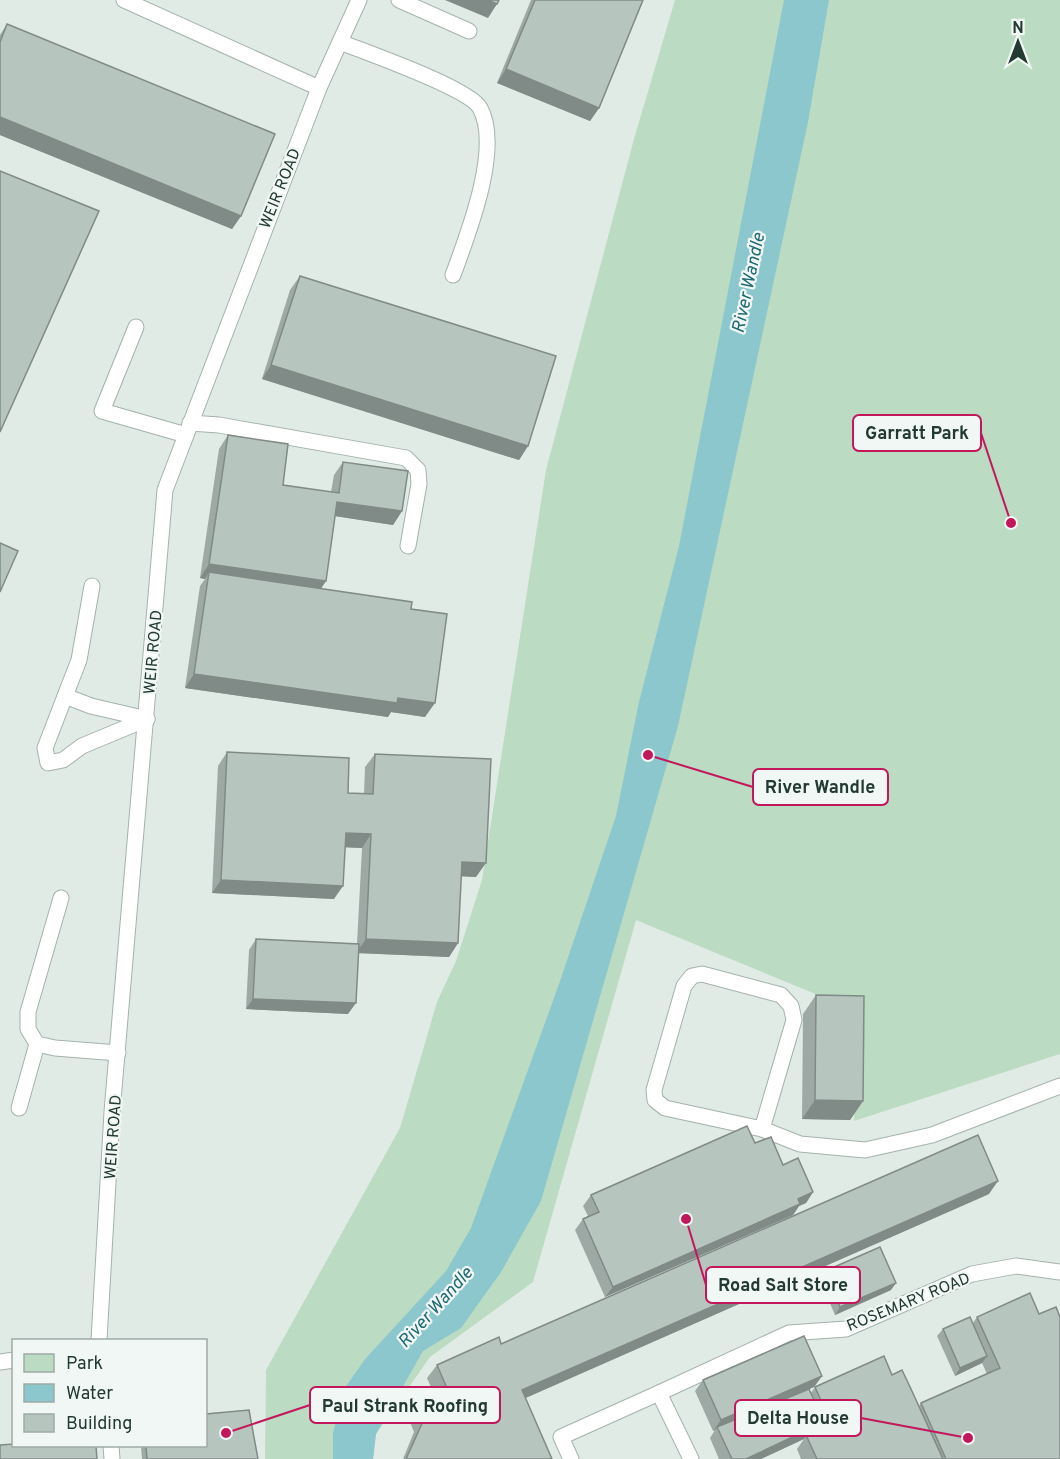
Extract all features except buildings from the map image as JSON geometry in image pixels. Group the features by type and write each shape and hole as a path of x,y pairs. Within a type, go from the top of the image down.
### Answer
{"lane":[{"path":"124,0 319,88"},
{"name":"WEIR ROAD","path":"99,1339 118,1053 165,490 319,88 359,0"},
{"path":"399,0 469,31"},
{"path":"340,42 442,84 479,106 488,138 477,210 453,275"},
{"path":"136,327 102,411 188,429 219,425 406,458 418,470 419,484 408,546"},
{"path":"92,586 79,660 45,748 48,763 63,760 82,746 147,719"},
{"path":"65,696 91,706 147,719"},
{"path":"61,898 28,1012 28,1029 37,1044 55,1048 118,1053"},
{"path":"762,1129 794,1020 791,1006 781,995 702,974 692,976 684,986 654,1090 655,1100 665,1108 762,1129 800,1144 865,1150 932,1135 1060,1086"},
{"path":"19,1108 37,1044"},
{"name":"ROSEMARY ROAD","path":"571,1459 561,1437 789,1333 846,1329 972,1274 1016,1266 1060,1272"},
{"path":"659,1393 691,1459"}],"green space":[{"path":"675,0 1060,0 1060,1054 854,1121 857,1011 636,920 533,1282 430,1357 376,1434 373,1459 265,1459 266,1370 400,1128 437,1002 456,961 482,880 546,470 634,139"}],"water":[{"path":"784,0 829,0 808,122 678,726 541,1201 501,1272 461,1328 423,1351 376,1434 373,1459 333,1459 333,1433 344,1389 366,1358 446,1271 471,1228 559,984 616,816 639,702 679,546"}],"place":[{"name":"Garratt Park","path":"1011,523"},
{"name":"River Wandle","path":"648,755"},
{"name":"Road Salt Store","path":"686,1219"},
{"name":"Paul Strank Roofing","path":"226,1433"},
{"name":"Delta House","path":"968,1438"}]}
